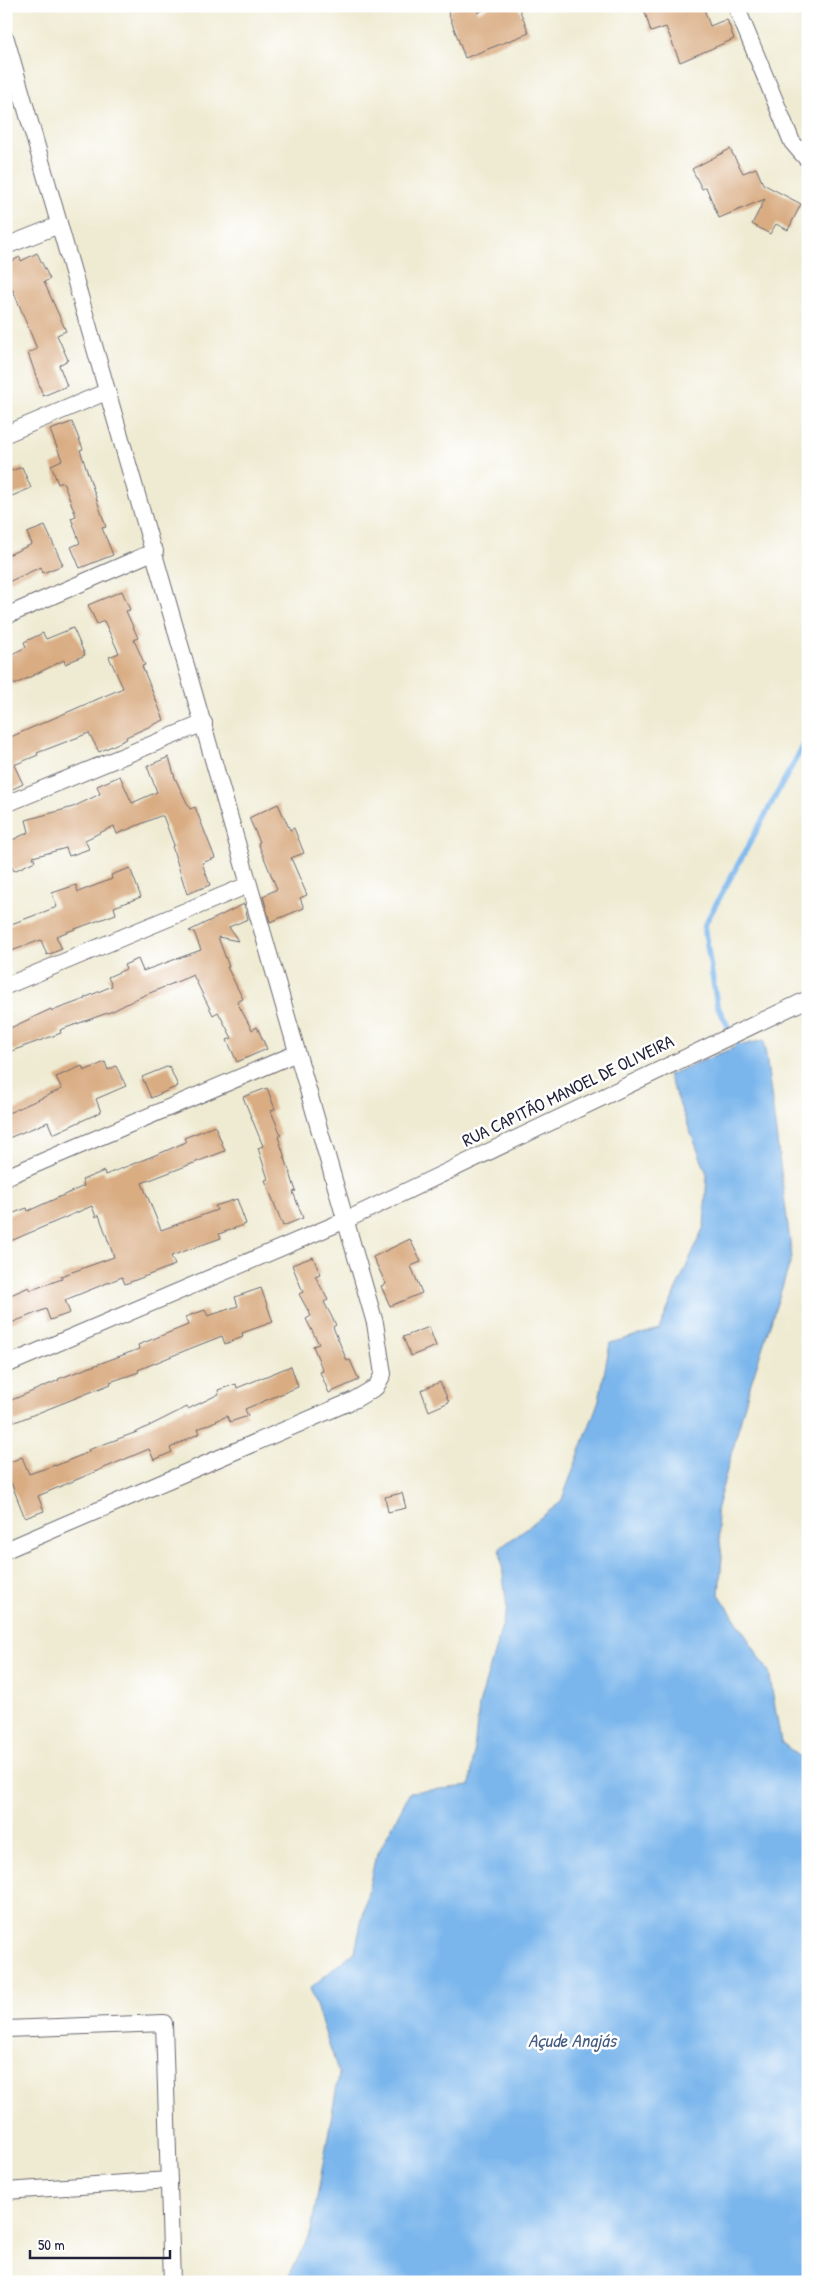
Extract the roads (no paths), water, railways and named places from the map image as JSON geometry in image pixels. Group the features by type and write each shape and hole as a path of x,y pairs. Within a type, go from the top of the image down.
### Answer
{"street":[{"path":"736,6 792,142 804,157 808,158"},
{"path":"6,39 9,59 106,392 155,551 248,885 346,1220 375,1323 381,1351 383,1374 376,1387 354,1400 6,1550"},
{"path":"6,246 58,225"},
{"path":"6,434 106,392"},
{"path":"6,616 155,551"},
{"path":"6,804 204,723"},
{"path":"6,986 248,885"},
{"name":"RUA CAPITÃO MANOEL DE OLIVEIRA","path":"6,1365 346,1220 808,999"},
{"path":"6,1177 297,1052"},
{"path":"6,2029 164,2023 172,2282"},
{"path":"6,2191 169,2180"}],"water":[{"name":"Açude Anajás","path":"764,1040 792,1257 749,1389 716,1511 722,1557 719,1594 769,1672 781,1742 808,1763 808,2282 286,2282 311,2231 339,2074 310,1988 355,1951 375,1859 410,1792 470,1786 479,1705 507,1609 500,1548 561,1502 599,1400 610,1343 659,1329 704,1226 707,1174 668,1075 738,1046"}],"waterway":[{"path":"738,1046 717,1005 704,926 808,737"}]}
